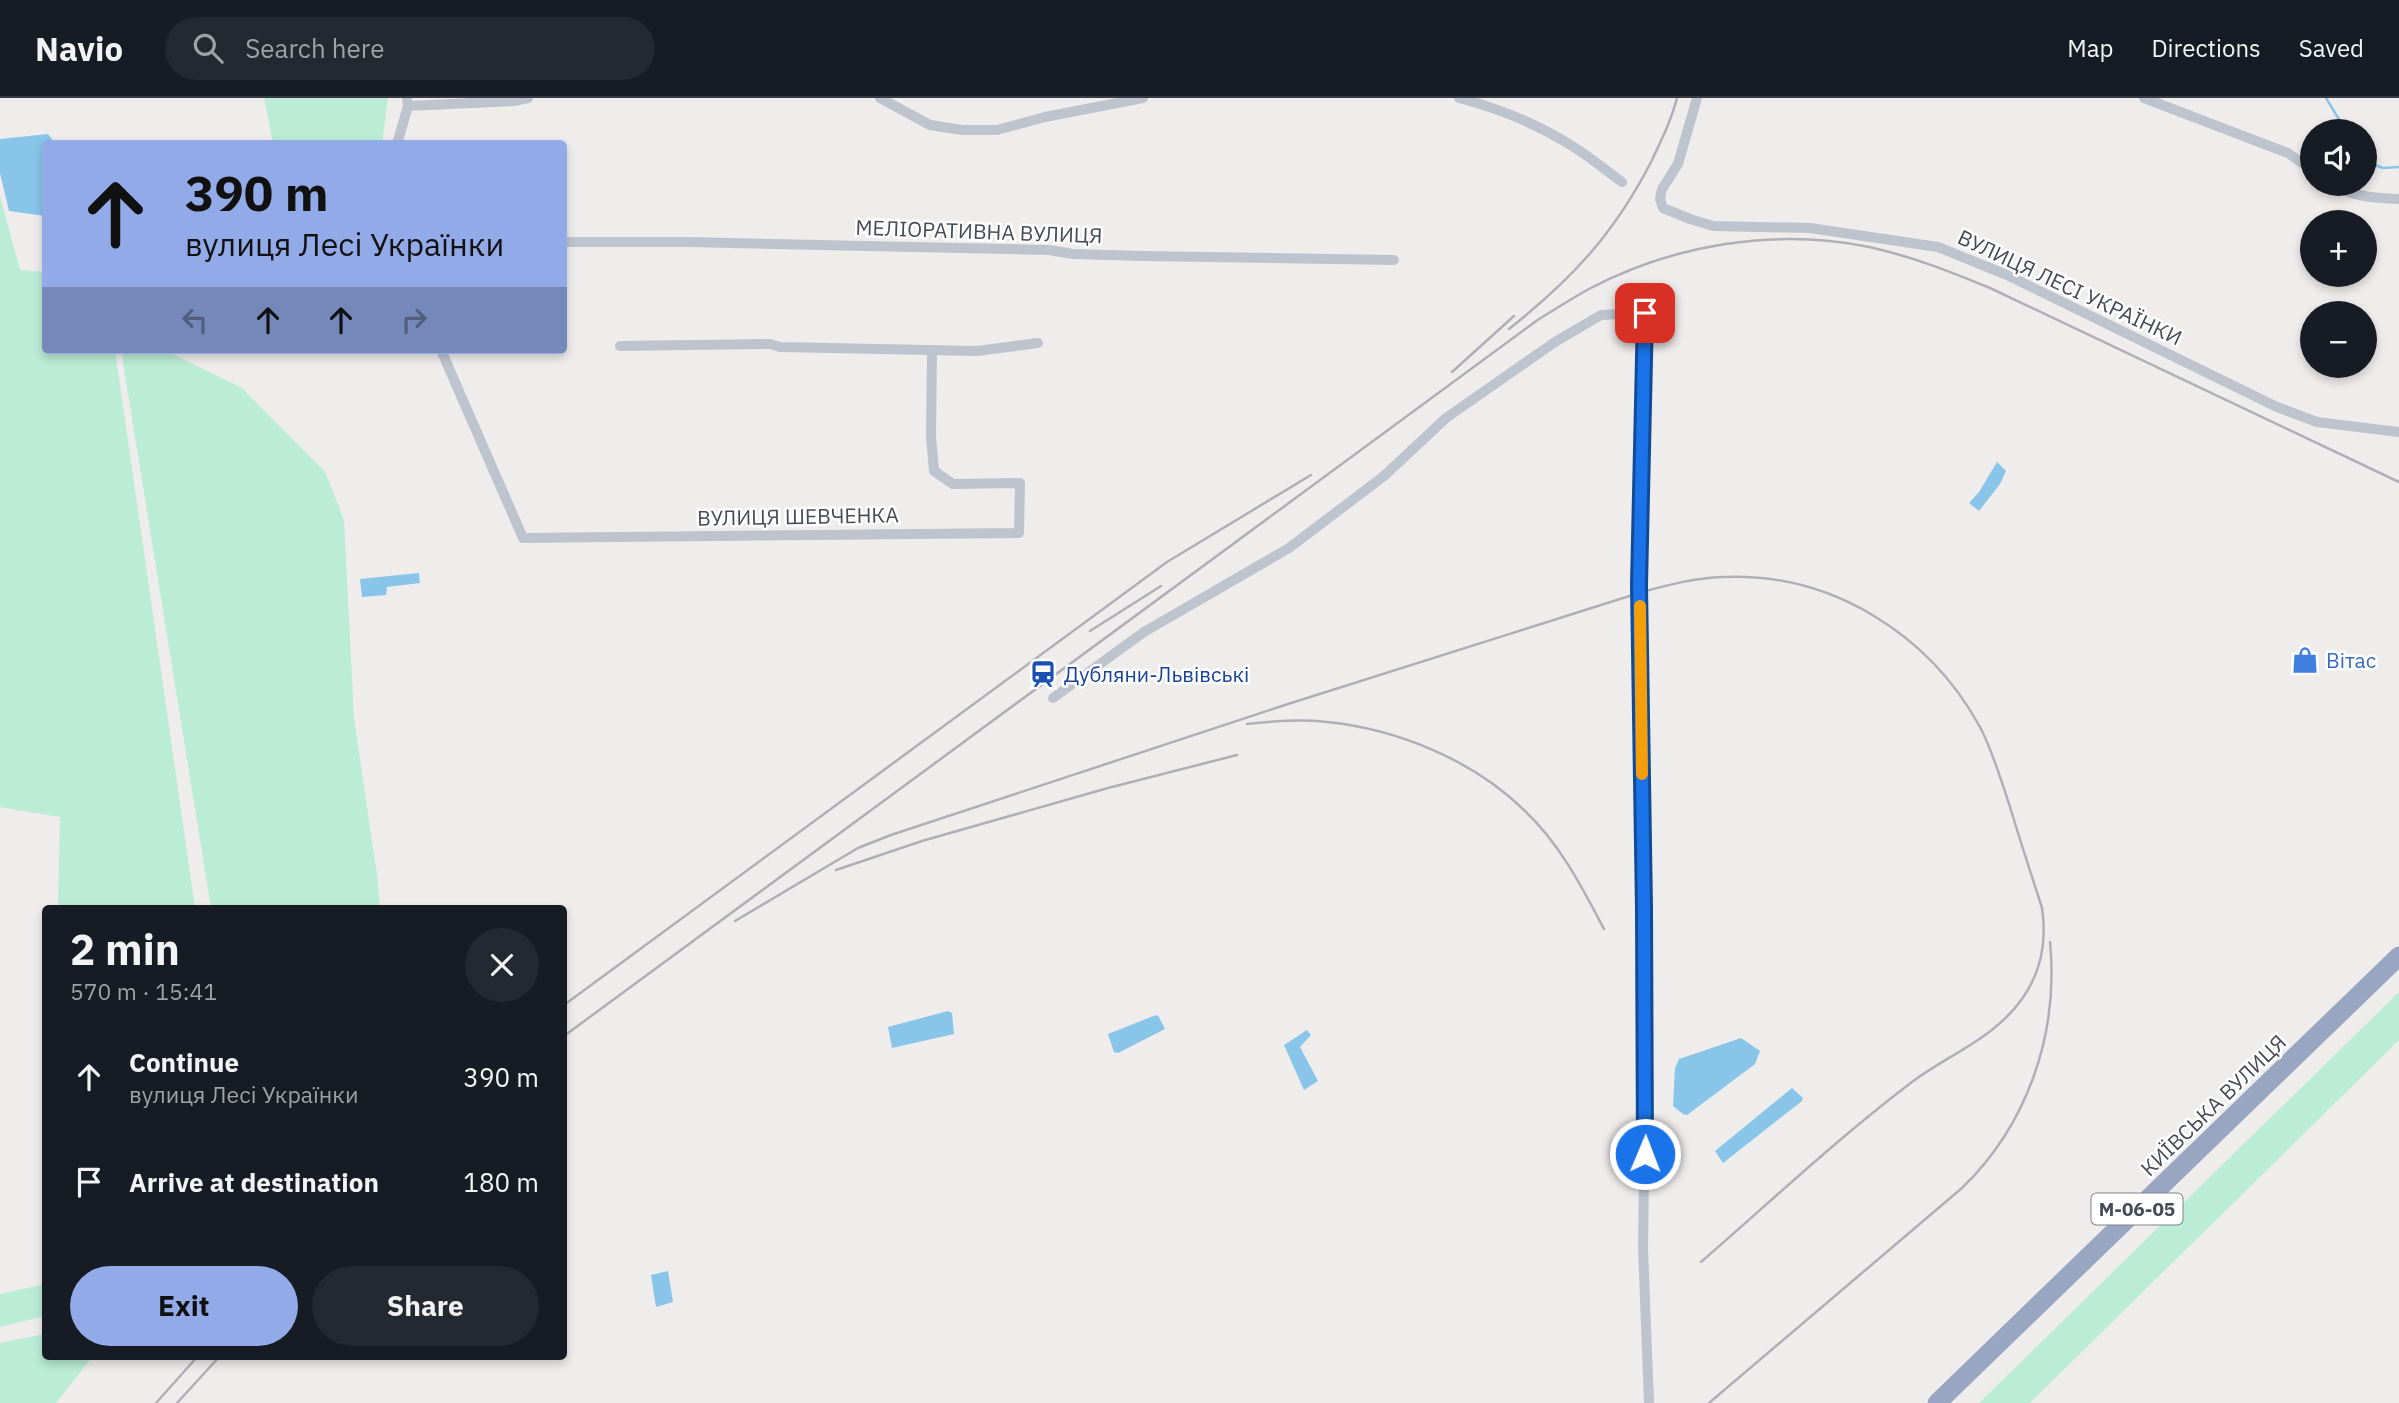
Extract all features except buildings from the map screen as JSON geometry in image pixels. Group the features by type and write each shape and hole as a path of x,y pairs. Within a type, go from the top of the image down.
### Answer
{"highway":[{"name":"КИЇВСЬКА ВУЛИЦЯ","path":"1937,1403 2399,956"}],"street":[{"path":"398,140 407,102 514,101 528,98"},
{"path":"880,98 930,125 962,130 997,130 1045,117 1143,98"},
{"path":"1459,98 1492,106 1530,123 1569,144 1622,182"},
{"name":"ВУЛИЦЯ ЛЕСІ УКРАЇНКИ","path":"1697,98 1678,164 1662,189 1660,199 1663,208 1713,226 1810,228 1938,247 2007,275 2277,407 2317,422 2399,432"},
{"path":"2144,98 2288,153 2300,162"},
{"path":"2363,196 2399,199"},
{"name":"МЕЛІОРАТИВНА ВУЛИЦЯ","path":"567,242 687,242 1049,250 1073,254 1143,256 1394,260"},
{"path":"1645,313 1639,585 1645,1067 1643,1248 1648,1403"},
{"path":"1053,698 1144,632 1289,548 1384,476 1446,418 1555,342 1601,315 1619,314 1644,328"},
{"path":"620,346 770,344 780,347 977,351 1038,343"},
{"name":"ВУЛИЦЯ ШЕВЧЕНКА","path":"442,354 523,538 1019,533 1020,482 953,484 934,471 931,436 932,351"}],"green space":[{"path":"264,98 388,98 382,140 272,140"},
{"path":"0,196 20,270 42,272 42,354 116,354 195,905 58,905 60,817 0,807"},
{"path":"122,354 172,354 242,388 325,472 344,520 354,718 380,905 211,905"},
{"path":"2399,992 2399,1040 2030,1403 1979,1403"},
{"path":"42,1285 42,1317 0,1327 0,1294"},
{"path":"42,1335 42,1360 90,1360 56,1403 0,1403 0,1343"}],"water":[{"path":"48,134 53,140 42,140 42,216 9,211 0,173 0,139"},
{"path":"1997,462 2006,471 2000,484 1979,511 1969,503"},
{"path":"419,573 420,583 387,587 386,595 362,597 360,579"},
{"path":"948,1011 952,1013 954,1034 892,1048 888,1027"},
{"path":"1156,1015 1165,1029 1118,1053 1114,1052 1108,1034"},
{"path":"1307,1030 1311,1035 1300,1047 1318,1081 1304,1090 1284,1045"},
{"path":"1741,1038 1760,1051 1755,1064 1687,1115 1673,1106 1675,1068 1679,1059"},
{"path":"1792,1088 1803,1098 1802,1101 1723,1163 1715,1151"},
{"path":"668,1271 673,1302 656,1307 651,1275"}],"waterway":[{"path":"2326,98 2339,119"},
{"path":"2377,166 2399,167"}],"railway":[{"path":"1509,329 1553,292 1590,254 1606,233 1651,162 1677,98"},
{"path":"567,1034 1539,319 1589,289 1655,261 1726,244 1798,239 1869,247 1900,255 1990,288 2399,482"},
{"path":"1452,372 1514,316"},
{"path":"567,1003 1167,562 1311,475"},
{"path":"735,921 858,848 891,835 1288,704 1639,593 1681,582 1723,577 1763,578 1802,585 1873,615 1905,637 1934,664 1959,694 1980,727 1996,766 2042,908 2043,944 2034,978 2011,1013 1983,1036 1922,1075 1881,1106 1701,1262"},
{"path":"1090,631 1161,586"},
{"path":"1247,724 1307,721 1353,726 1407,740 1458,762 1504,792 1537,823 1569,866 1604,929"},
{"path":"836,870 922,841 1108,788 1237,755"},
{"path":"1709,1403 1962,1188 1985,1163 2021,1106 2044,1043 2052,976 2050,942"},
{"path":"156,1403 194,1360"},
{"path":"177,1403 216,1360"}],"slow traffic":[{"path":"1640,606 1642,774"}],"place":[{"name":"Вітас","path":"2305,660"},
{"name":"Дубляни-Львівські","path":"1043,674"}],"route":[{"path":"1645,313 1639,593 1645,1154"}]}
